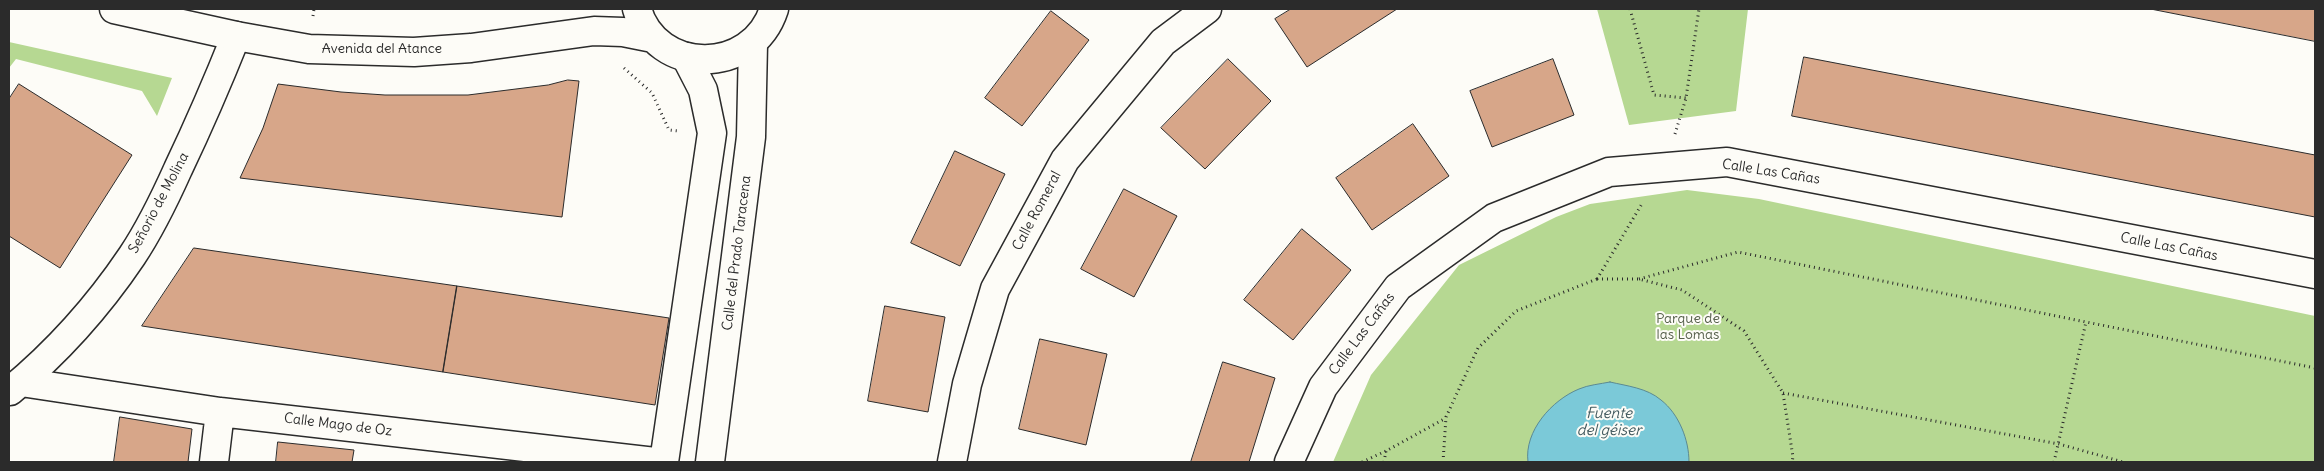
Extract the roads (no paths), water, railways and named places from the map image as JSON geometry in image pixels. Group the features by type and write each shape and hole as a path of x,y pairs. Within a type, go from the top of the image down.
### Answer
{"street":[{"name":"Avenida del Atance","path":"114,9 236,36 309,49 414,52 471,48 594,30 623,32 653,38"},
{"path":"637,9 641,23 653,38 686,56 709,61 732,56 753,44 766,29 774,9"},
{"name":"Calle Romeral","path":"952,462 967,384 995,289 1065,160 1163,42 1207,9"},
{"name":"Señorio de Molina","path":"15,387 60,343 97,302 132,256 165,198 208,105 236,36"},
{"name":"Calle del Prado Taracena","path":"710,462 752,137 753,44"},
{"path":"664,462 712,133 703,90 686,56"},
{"name":"Calle Las Cañas","path":"1289,462 1323,387 1398,287 1494,218 1609,172 1727,162 2315,274"},
{"name":"Calle Mago de Oz","path":"15,387 655,462"},
{"path":"214,462 220,412"}],"water":[{"name":"Fuente del géiser","path":"1610,382 1650,393 1661,400 1673,412 1685,436 1689,462 1528,462 1530,439 1535,428 1550,409 1569,394 1579,389"}],"park label":[{"name":"Parque de las Lomas","path":"1688,328"}]}
